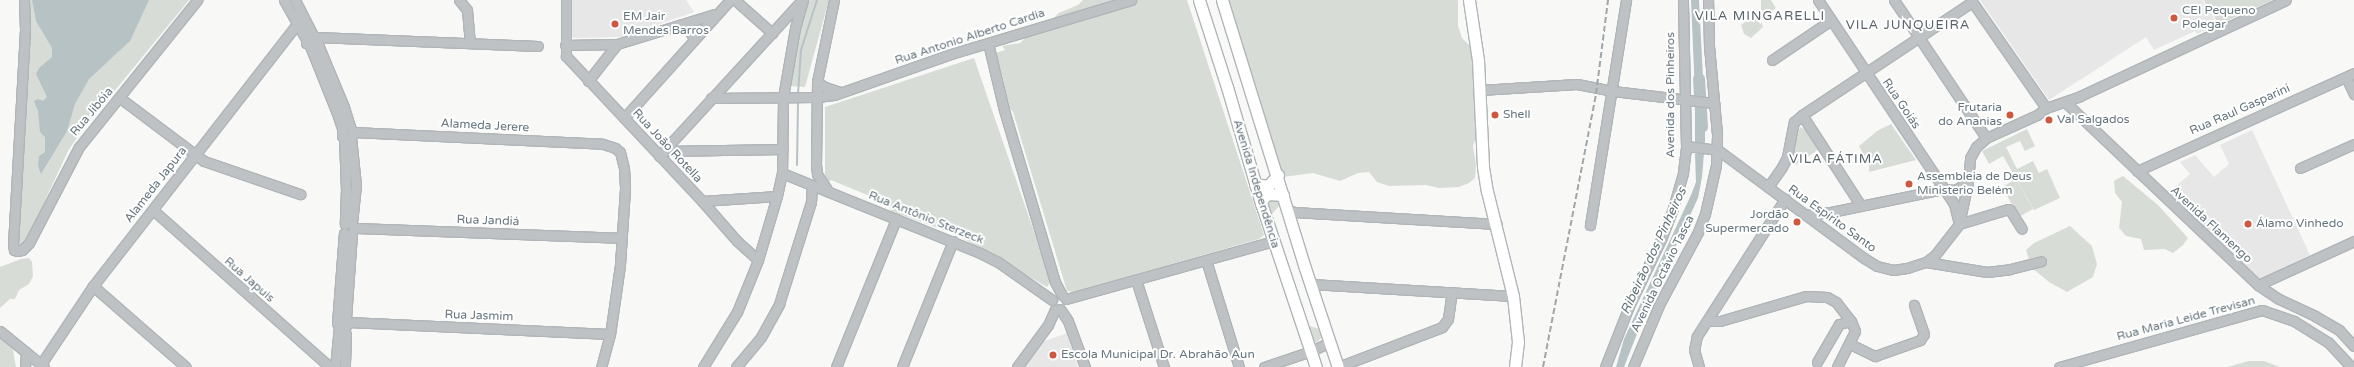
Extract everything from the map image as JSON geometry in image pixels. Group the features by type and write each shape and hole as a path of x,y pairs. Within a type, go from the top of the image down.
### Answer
{"main road":[{"name":"Avenida Independência","path":"1199,0 1227,87 1261,204 1316,367"},
{"name":"Avenida Independência","path":"1222,0 1338,367"},
{"path":"1470,0 1478,60 1483,167 1487,191 1497,224 1513,296 1518,342 1515,367"},
{"path":"1255,184 1268,186 1278,175"},
{"path":"1261,204 1263,198 1268,194 1284,195"}],"street":[{"name":"Rua Jibóia","path":"24,0 25,30 13,244 14,250 22,250 29,243 79,147 120,98 197,0"},
{"path":"284,0 297,24 312,40 538,46"},
{"path":"295,0 348,132 346,189 349,229 343,323 335,367"},
{"path":"459,0 466,10 470,43"},
{"path":"566,0 565,45 618,44 717,13"},
{"path":"624,118 694,38 730,0"},
{"path":"735,0 772,33"},
{"path":"662,154 711,98 803,0"},
{"path":"703,367 737,312 758,260 777,196 782,173 787,97 795,28 803,0"},
{"path":"829,192 821,182 816,165 813,97 834,0"},
{"name":"Rua Antonio Alberto Cardia","path":"711,98 813,97 842,92 951,54 1131,0"},
{"path":"1590,225 1613,91 1626,0"},
{"name":"Avenida dos Pinheiros","path":"1605,367 1629,306 1662,237 1673,208 1689,146 1683,0"},
{"name":"Avenida Octávio Tasca","path":"1633,367 1659,305 1695,238 1705,214 1714,149 1714,104 1708,0"},
{"name":"Rua Goiás","path":"1818,0 1954,204 1959,224"},
{"path":"1894,0 1986,138"},
{"name":"Rua Espírito Santo","path":"1714,149 1768,187 1819,226 1877,266 1893,270 1926,262 1944,246 1959,224 1968,182 1970,158 1976,147 1986,138 2037,115 2046,108 2065,102 2286,0"},
{"path":"1768,187 1787,157 1794,122 1802,115 1920,38 1972,1 2046,108"},
{"path":"1772,60 1831,20"},
{"path":"779,25 788,23 795,28"},
{"name":"Alameda Japura","path":"43,366 93,286 297,24"},
{"path":"682,24 694,38"},
{"path":"988,43 1004,110 1056,282 1059,302 1068,321 1085,367"},
{"path":"588,81 618,44"},
{"name":"Rua João Rotella","path":"565,45 566,56 588,81 662,154 737,241 758,260"},
{"path":"2350,75 2354,94"},
{"name":"Rua Raul Gasparini","path":"2137,170 2350,75"},
{"path":"817,82 825,87 842,92"},
{"path":"1480,90 1577,84 1613,91 1714,104"},
{"path":"120,98 204,161 234,173 300,194"},
{"name":"Avenida Flamengo","path":"2065,102 2258,285 2279,299 2315,316 2338,330 2354,346"},
{"path":"1802,115 1861,206"},
{"name":"Alameda Jerere","path":"348,132 603,144 615,148 623,158 624,168 625,189 621,238"},
{"path":"2300,168 2354,144"},
{"path":"1689,146 1714,149"},
{"path":"662,154 783,150"},
{"name":"Rua Antônio Sterzeck","path":"782,173 953,241 998,262 1059,302"},
{"path":"1806,215 1831,212 1943,189 1955,190 1968,182"},
{"path":"736,367 761,337 778,304 811,202 812,185"},
{"path":"702,201 777,196"},
{"path":"1699,367 1694,350 1695,344 1707,321 1785,200"},
{"path":"1959,224 2008,209 2022,229"},
{"name":"Rua Japuis","path":"152,210 330,367"},
{"path":"1288,210 1294,212 1497,224"},
{"path":"1819,226 1831,212"},
{"path":"836,367 896,219"},
{"name":"Rua Jandiá","path":"349,229 621,238"},
{"path":"601,367 610,334 620,265 621,238"},
{"path":"902,367 953,241"},
{"path":"1017,367 1048,325 1059,302 1274,241"},
{"path":"2258,285 2354,241"},
{"path":"1206,260 1239,367"},
{"path":"1926,262 1987,272 2010,269 2041,261"},
{"path":"1136,280 1164,367"},
{"path":"1311,284 1513,296"},
{"path":"93,286 186,367"},
{"path":"1338,367 1442,327 1448,319 1452,292"},
{"path":"1707,321 1727,319 1806,296 1817,295 1836,302 1851,321 1854,331 1850,344 1837,367"},
{"path":"1817,362 1838,324 1836,302"},
{"path":"1850,344 1875,356 1920,340 1924,334 1914,305"},
{"name":"Rua Maria Leide Trevisan","path":"2059,367 2262,310 2294,321 2328,342 2351,367"},
{"path":"1714,311 1727,319"},
{"path":"1838,324 1851,321"},
{"path":"343,323 346,335 345,367"},
{"name":"Rua Jasmim","path":"343,323 610,334"},
{"path":"0,332 43,366"},
{"path":"1264,367 1311,351 1330,342"},
{"path":"25,367 26,352"}],"shaded area":[{"path":"27,0 189,0 81,132 68,151 23,248 16,246"},
{"path":"32,0 149,0 130,41 89,79 75,104 67,131 41,174 38,166 39,156 45,152 45,137 40,132 38,111 34,101 38,99 43,101 47,97 36,74 39,68 52,57 52,48 36,21"},
{"name":"EM Jair Mendes Barros","path":"571,0 686,0 694,12 623,37 574,38 570,35"},
{"path":"809,0 829,0 805,87 790,86 799,31"},
{"path":"1083,0 1187,0 1264,235 1259,239 1074,292 1067,291 1013,112 1006,104 1004,82 996,53 1005,50 1002,46 1020,43 1040,24 1052,20 1059,13 1078,5"},
{"path":"1227,0 1458,0 1458,26 1462,38 1470,46 1472,57 1475,58 1477,134 1473,146 1476,165 1475,178 1469,183 1459,187 1439,188 1426,185 1389,186 1377,182 1369,172 1358,173 1340,181 1313,173 1283,177 1279,174"},
{"path":"1691,0 1699,0 1704,97 1695,94"},
{"path":"1761,0 1771,0 1776,8 1761,21 1763,27 1751,38 1744,34 1741,25 1761,11"},
{"path":"1980,0 2203,0 2207,9 2209,8 2217,25 2197,34 2195,31 2154,50 2146,37 2049,100"},
{"path":"2204,0 2273,0 2218,25 2210,6 2207,7"},
{"path":"974,58 1051,281 1047,287 957,235 891,211 889,204 831,180 829,182 825,175 825,107"},
{"path":"1695,110 1705,111 1705,144 1695,144"},
{"path":"1891,124 1916,160 1869,172 1869,165 1859,146 1877,131"},
{"path":"1800,127 1806,130 1819,149 1796,165 1792,159"},
{"path":"2027,129 2035,146 2025,151 2020,141 2006,147 2017,169 2033,161 2039,173 2047,169 2060,198 2034,210 2003,156 1989,164 1982,151"},
{"name":"Álamo Vinhedo","path":"2252,130 2310,255 2263,278 2258,278 2169,192 2190,174 2180,162 2195,155 2214,177 2229,164 2220,145"},
{"path":"1704,153 1698,198 1646,311 1624,367 1616,367 1624,339 1696,182 1695,154"},
{"path":"2123,176 2158,205 2188,238 2183,245 2173,253 2165,249 2144,250 2141,239 2126,236 2119,228 2122,202 2115,193 2114,181"},
{"path":"2016,179 2033,209 2019,217 2002,187"},
{"path":"1266,199 1276,199 1279,202 1279,206 1272,214 1309,326 1320,329 1322,337 1317,342 1313,342 1265,202"},
{"path":"2070,226 2092,246 2097,264 2093,277 2067,292 2049,282 2032,268 2026,250 2034,243"},
{"path":"29,258 32,262 33,276 29,284 19,290 15,299 10,299 0,308 0,267 21,259"},
{"name":"Escola Municipal Dr. Abrahão Aun","path":"1067,333 1078,367 1023,367 1039,343"},
{"path":"0,336 13,350 16,367 0,367"},
{"path":"2249,361 2264,361 2280,367 2227,367"}],"waterway":[{"path":"798,94 801,50 817,0"},
{"name":"Ribeirão dos Pinheiros","path":"1699,79 1702,127"},
{"path":"797,165 798,100"}],"railway":[{"path":"1543,367 1596,94 1608,0"}],"place":[{"name":"CEI Pequeno Polegar","path":"2174,18"},
{"name":"EM Jair Mendes Barros","path":"615,24"},
{"name":"Shell","path":"1495,115"},
{"name":"Frutaria do Ananias","path":"2010,115"},
{"name":"Val Salgados","path":"2049,120"},
{"name":"Assembleia de Deus Ministerio Belém","path":"1909,184"},
{"name":"Jordão Supermercado","path":"1797,222"},
{"name":"Álamo Vinhedo","path":"2248,224"},
{"name":"Escola Municipal Dr. Abrahão Aun","path":"1053,355"}],"district":[{"name":"VILA MINGARELLI","path":"1760,16"},
{"name":"VILA JUNQUEIRA","path":"1908,25"},
{"name":"VILA FÁTIMA","path":"1836,159"}]}
